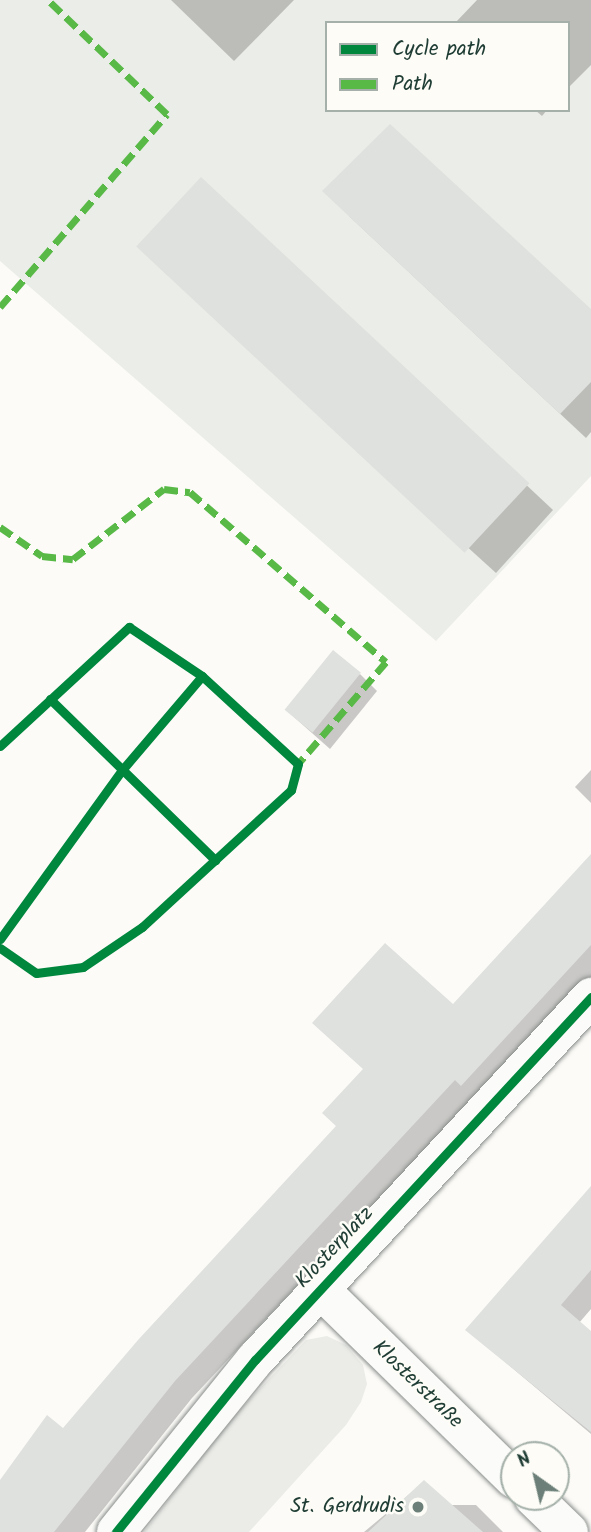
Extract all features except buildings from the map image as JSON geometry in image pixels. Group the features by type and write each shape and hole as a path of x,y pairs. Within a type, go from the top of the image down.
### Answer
{"street":[{"name":"Klosterplatz","path":"116,1532 182,1445 591,997"},
{"name":"Klosterstraße","path":"321,1290 500,1465"},
{"path":"547,1511 569,1532"}],"shaded area":[{"path":"0,0 591,0 591,476 436,641 0,261"},
{"path":"327,1336 346,1345 363,1365 367,1384 361,1402 346,1425 249,1532 144,1532 230,1420 306,1340"}],"marked path":[{"path":"0,307 167,114 48,0"},
{"path":"0,527 42,556 73,559 164,489 190,492 386,662 298,764"}],"cycle path":[{"path":"0,746 129,627 202,676 298,764 291,790 142,927 83,967 36,973 0,948"},
{"path":"0,939 122,770 202,676"},
{"path":"50,699 215,860"},
{"path":"116,1532 255,1360 591,997"}],"place":[{"name":"St. Gerdrudis","path":"418,1507"}]}
